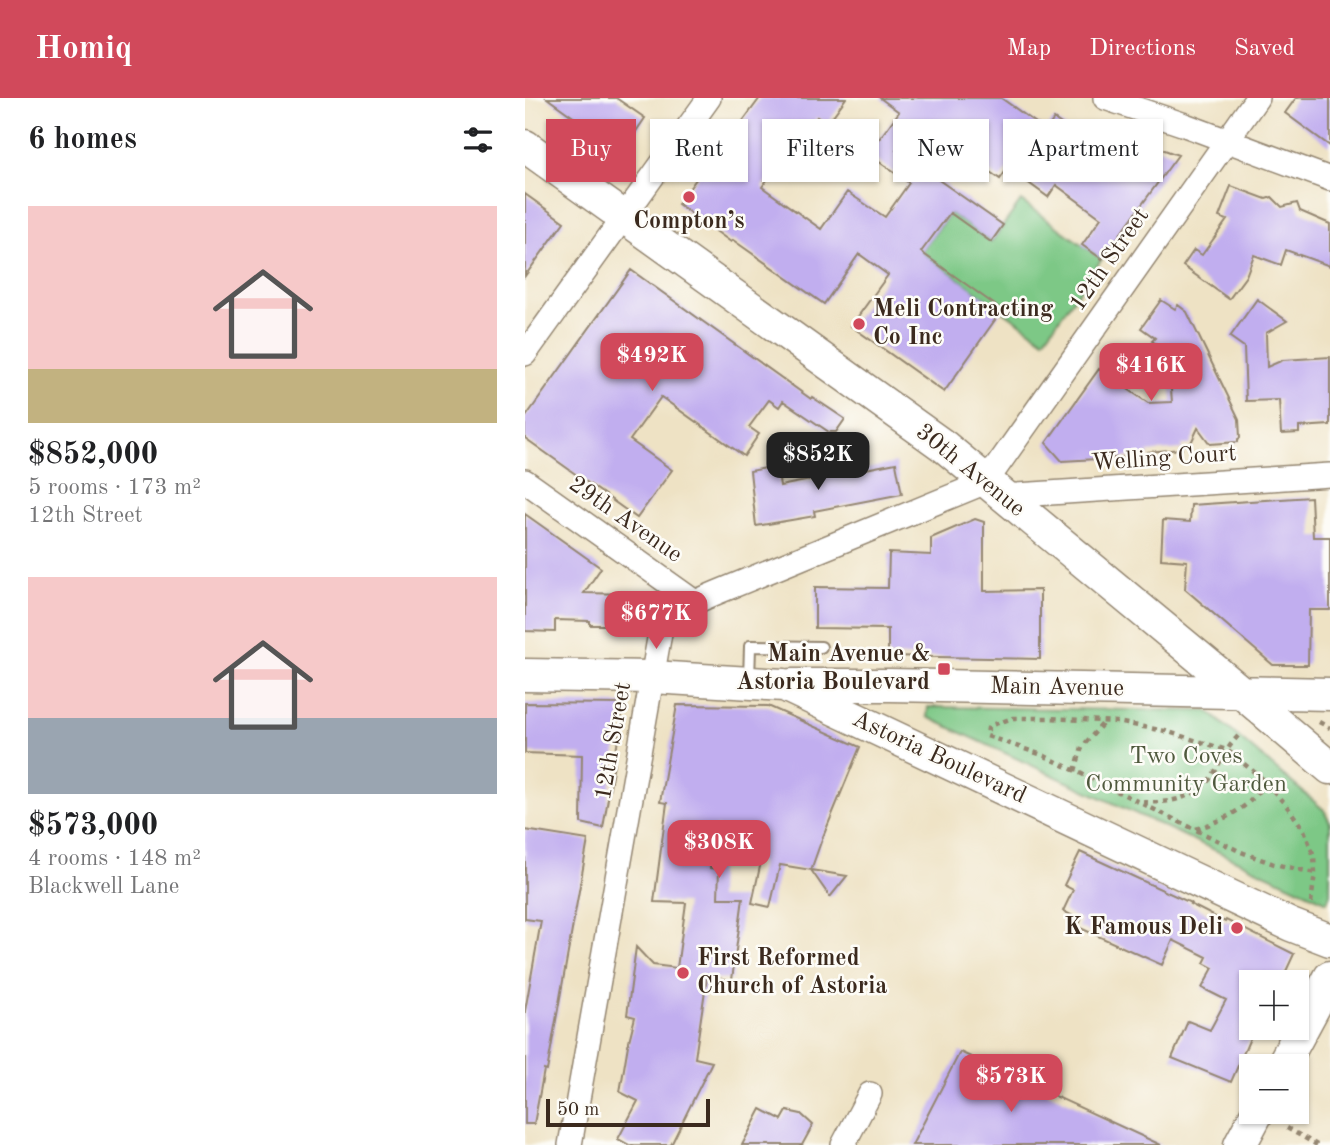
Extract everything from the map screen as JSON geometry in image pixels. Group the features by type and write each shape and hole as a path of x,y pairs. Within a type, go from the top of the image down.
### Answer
{"street":[{"path":"525,354 709,98"},
{"path":"1105,98 1330,180"},
{"name":"12th Street","path":"570,1145 663,617 695,602 994,489 1257,98"},
{"name":"30th Avenue","path":"525,146 945,447 1330,768"},
{"name":"Welling Court","path":"994,489 1330,475"},
{"name":"29th Avenue","path":"525,481 695,602"},
{"name":"Astoria Boulevard","path":"525,675 652,677 784,685 1279,919 1330,940"},
{"name":"Main Avenue","path":"784,685 1330,694"},
{"path":"881,731 883,709 890,685"},
{"path":"1288,1054 1330,977"},
{"path":"843,1145 870,1094"},
{"path":"1240,1145 1251,1124"}],"lane":[{"path":"749,682 750,646 821,647"}],"path":[{"path":"1311,903 1315,873 1314,856 1304,830 1264,780 1227,750 1165,731 1117,722 1013,718 988,729 988,736 1045,756 1252,856 1315,873"},
{"path":"1075,771 1082,747 1105,721"},
{"path":"1139,802 1162,803 1183,798 1204,786 1241,733"},
{"path":"1195,829 1244,806 1259,791 1264,780"},
{"path":"1287,1128 1317,1145"}],"green space":[{"path":"1021,201 1102,259 1044,340 921,252 950,213 991,242"},
{"name":"Two Coves Community Garden","path":"928,707 1208,711 1324,810 1330,822 1330,894 1327,902 927,717"}],"building":[{"path":"547,98 616,98 645,118 636,131 636,119 576,119"},
{"path":"760,98 846,98 831,119 762,119 762,182 766,182 762,187 821,229 847,192 885,217 908,182 942,182 1003,225 991,242 950,213 921,252 1002,310 944,392 851,326 888,275 859,254 824,304 678,204 694,182 748,182 748,119 744,119"},
{"path":"880,98 1001,98 1031,119 1003,119 1003,175 1000,179 989,171 989,119 894,119 899,112"},
{"path":"1296,98 1330,98 1330,146 1285,113"},
{"path":"893,120 893,172 879,162 879,139"},
{"path":"1163,149 1178,155 1163,176"},
{"path":"1027,182 1158,182 1102,259 1082,245 1101,218 1056,185 1048,197"},
{"path":"1231,186 1266,199 1272,197 1282,207 1297,203 1300,211 1330,224 1330,266 1286,250 1281,265 1254,255 1246,276 1229,299 1183,266 1194,250 1202,255 1227,220 1219,217"},
{"path":"525,194 564,222 525,276"},
{"path":"631,270 811,399 812,397 845,419 836,432 829,432 783,401 779,407 769,400 749,427 759,434 744,456 661,397 630,440 672,470 637,518 525,438 525,418"},
{"path":"1257,299 1287,321 1266,333 1267,367 1283,360 1330,357 1330,425 1299,427 1299,433 1281,434 1279,400 1246,401 1244,347 1230,337"},
{"path":"1161,300 1175,309 1178,305 1187,312 1239,419 1238,442 1210,444 1198,428 1190,445 1182,445 1182,449 1148,452 1149,456 1062,461 1046,443 1099,369 1148,403 1172,402 1168,352 1152,341 1155,338 1141,328"},
{"path":"896,463 902,494 814,511 815,516 756,526 750,471 777,466 780,486"},
{"path":"1311,497 1313,537 1330,537 1330,610 1309,610 1308,665 1273,665 1185,589 1187,561 1161,559 1163,520 1190,522 1191,505"},
{"path":"525,514 601,568 584,593 629,594 628,625 590,625 590,621 555,620 555,632 525,631"},
{"path":"975,519 984,522 984,591 1040,590 1040,659 888,656 888,629 815,628 815,587 888,588 889,553 931,555 931,538"},
{"path":"525,703 624,704 603,828 581,823 582,755 525,753"},
{"path":"677,705 768,706 860,747 811,870 780,865 770,907 752,903 761,862 757,861 760,830 715,827 710,868 719,869 718,898 743,898 732,980 707,977 695,1058 712,1062 671,1145 629,1145 618,1139 638,1101 620,1092 635,1017 627,1015 636,947 653,965 677,968 686,903 654,902 667,803 660,802"},
{"path":"525,830 588,840 547,1071 544,1070 534,1124 525,1124 525,1011 541,921 525,919"},
{"path":"1080,852 1294,954 1287,970 1239,970 1239,1040 1249,1040 1243,1054 1239,1054 1239,1064 1231,1082 1172,1058 1188,1021 1210,1030 1226,1000 1202,988 1213,968 1204,963 1207,957 1173,940 1162,965 1078,927 1081,920 1063,911 1073,890 1064,885"},
{"path":"811,870 847,876 830,897"},
{"path":"960,1052 988,1065 1161,1145 912,1145"},
{"path":"761,1109 782,1120 787,1111 801,1114 813,1125 802,1145 742,1145"}],"place":[{"name":"Compton’s","path":"689,197"},
{"name":"Meli Contracting Co Inc","path":"859,324"},
{"name":"Main Avenue & Astoria Boulevard","path":"944,669"},
{"name":"K Famous Deli","path":"1237,928"},
{"name":"First Reformed Church of Astoria","path":"683,973"}]}
